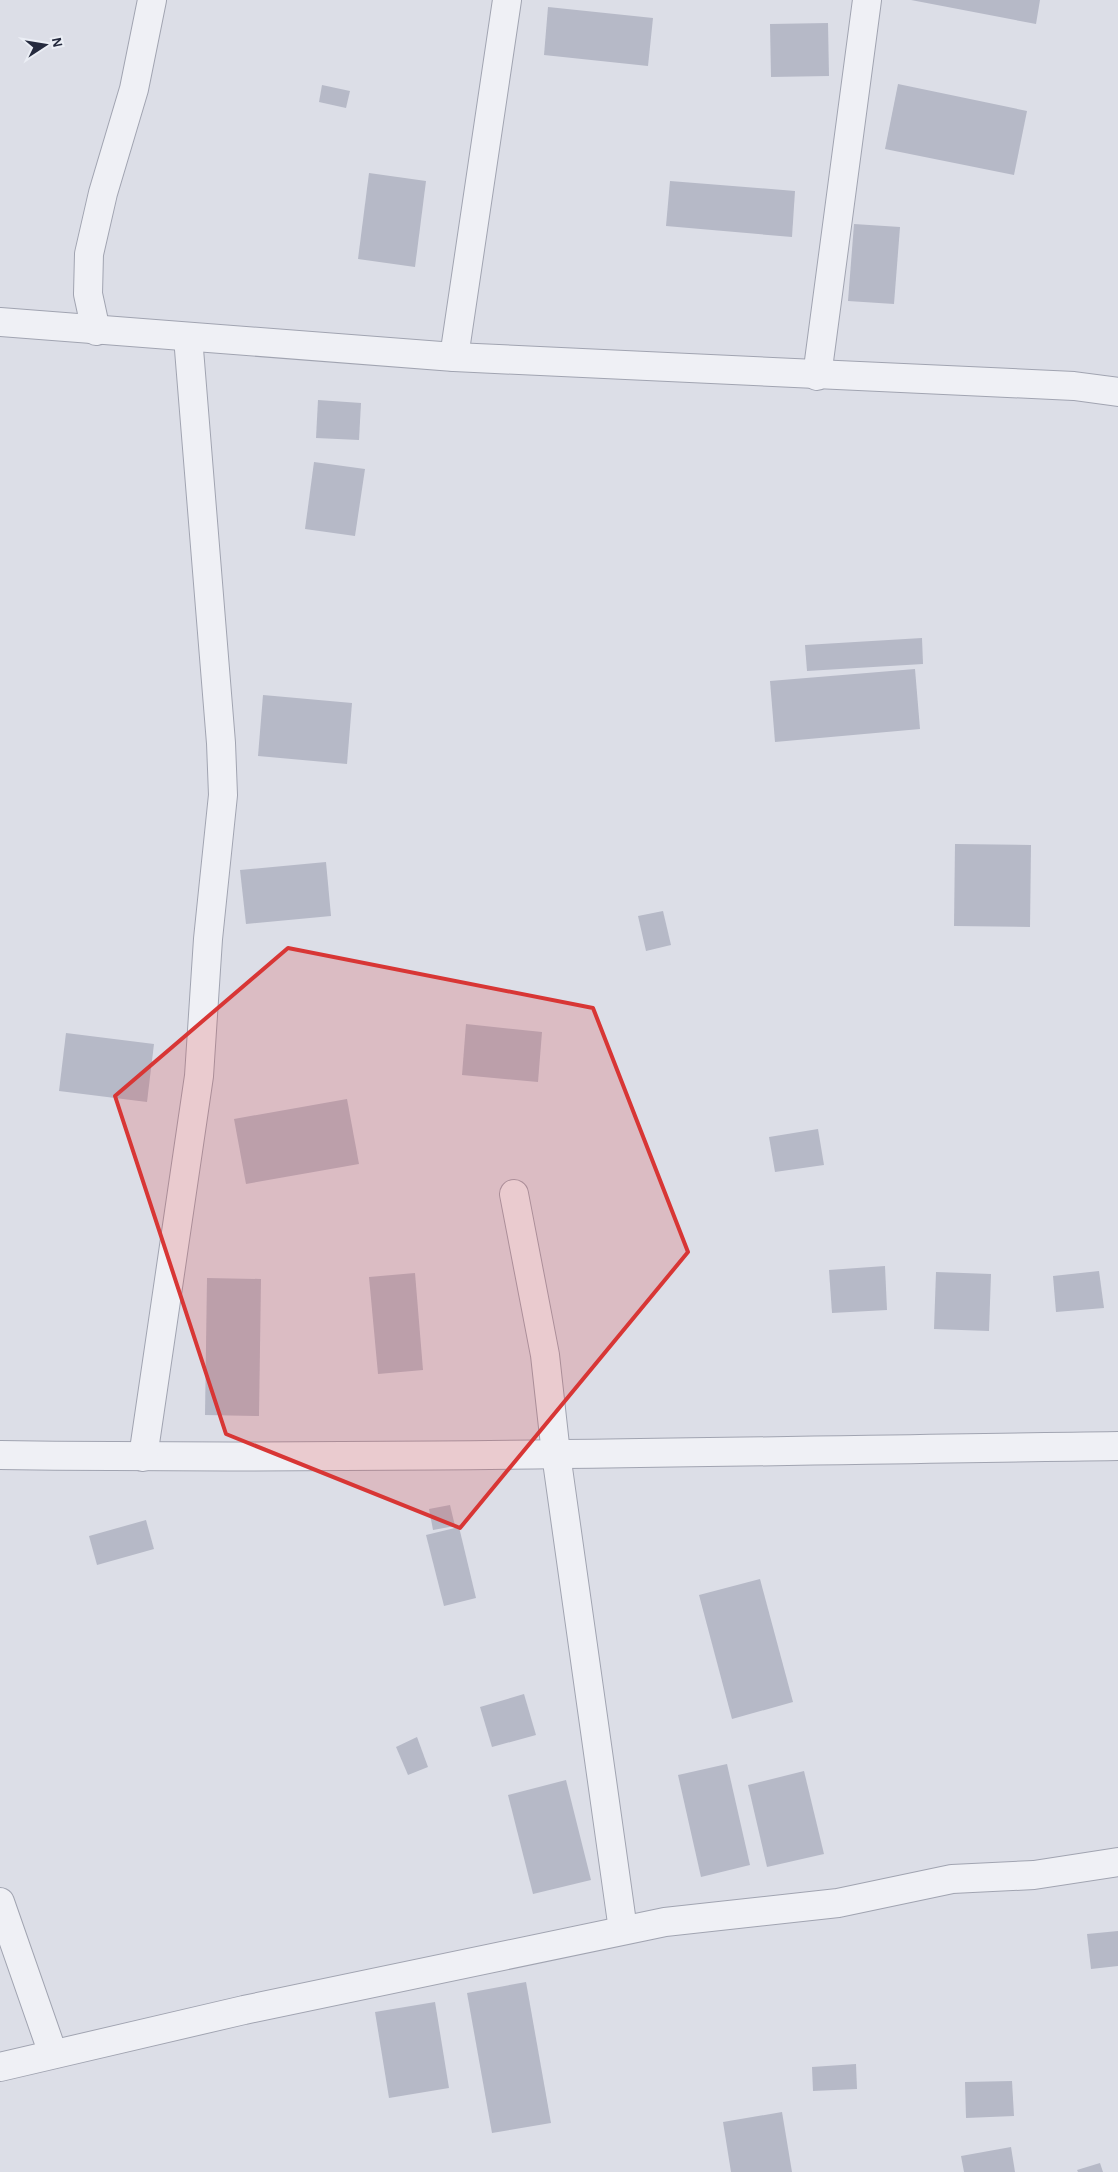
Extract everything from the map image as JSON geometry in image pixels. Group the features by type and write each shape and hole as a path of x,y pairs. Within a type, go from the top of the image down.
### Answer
{"street":[{"path":"96,331 88,294 89,254 103,193 134,89 152,0"},
{"path":"454,357 507,0"},
{"path":"817,376 867,0"},
{"path":"0,322 96,331 454,357 817,376 1074,386 1118,392"},
{"path":"143,1457 199,1076 208,939 223,795 221,743 188,337"},
{"path":"514,1194 545,1355 556,1454 623,1930"},
{"path":"0,1454 143,1457 556,1454 1118,1446"},
{"path":"0,2067 244,2010 665,1922 838,1903 952,1879 1034,1875 1118,1862"},
{"path":"0,1902 53,2054"}],"highlighted area":[{"path":"288,948 593,1008 688,1252 460,1528 226,1434 115,1096"}],"building":[{"path":"911,0 1040,0 1036,24"},
{"path":"548,7 653,18 648,66 544,55"},
{"path":"828,23 829,76 771,77 770,24"},
{"path":"898,84 1027,111 1014,175 885,149"},
{"path":"322,85 350,91 346,108 319,102"},
{"path":"369,173 426,181 415,267 358,259"},
{"path":"670,181 795,191 792,237 666,226"},
{"path":"854,224 900,227 894,304 848,301"},
{"path":"318,400 361,403 359,440 316,438"},
{"path":"314,462 365,469 355,536 305,529"},
{"path":"922,638 923,664 807,671 805,645"},
{"path":"915,669 920,729 775,742 770,681"},
{"path":"263,695 352,703 347,764 258,756"},
{"path":"955,844 1031,845 1030,927 954,926"},
{"path":"326,862 331,916 246,924 240,870"},
{"path":"663,911 671,945 646,951 638,916"},
{"path":"466,1024 542,1032 538,1082 462,1075"},
{"path":"66,1033 154,1044 147,1102 59,1091"},
{"path":"347,1099 359,1164 246,1184 234,1119"},
{"path":"818,1129 824,1165 775,1172 769,1137"},
{"path":"885,1266 887,1310 832,1313 829,1270"},
{"path":"1099,1271 1104,1308 1056,1312 1053,1276"},
{"path":"936,1272 991,1274 989,1331 934,1329"},
{"path":"415,1273 423,1370 378,1374 369,1277"},
{"path":"207,1278 261,1279 259,1416 205,1415"},
{"path":"450,1505 455,1526 433,1530 429,1509"},
{"path":"146,1520 154,1549 97,1565 89,1536"},
{"path":"459,1527 476,1598 444,1606 426,1535"},
{"path":"760,1579 793,1702 732,1719 699,1595"},
{"path":"524,1694 536,1735 492,1747 480,1707"},
{"path":"417,1737 428,1767 408,1775 396,1747"},
{"path":"727,1764 750,1865 701,1877 678,1775"},
{"path":"804,1771 824,1854 767,1867 748,1785"},
{"path":"566,1780 591,1880 533,1894 508,1795"},
{"path":"1118,1931 1118,1966 1091,1969 1087,1934"},
{"path":"526,1982 551,2123 492,2133 467,1993"},
{"path":"435,2002 449,2088 389,2098 375,2012"},
{"path":"856,2064 857,2089 813,2091 812,2067"},
{"path":"1012,2081 1014,2116 966,2118 965,2082"},
{"path":"782,2112 792,2172 731,2172 723,2122"},
{"path":"1011,2147 1015,2172 964,2172 961,2156"},
{"path":"1100,2163 1103,2172 1078,2172 1077,2170"}]}
